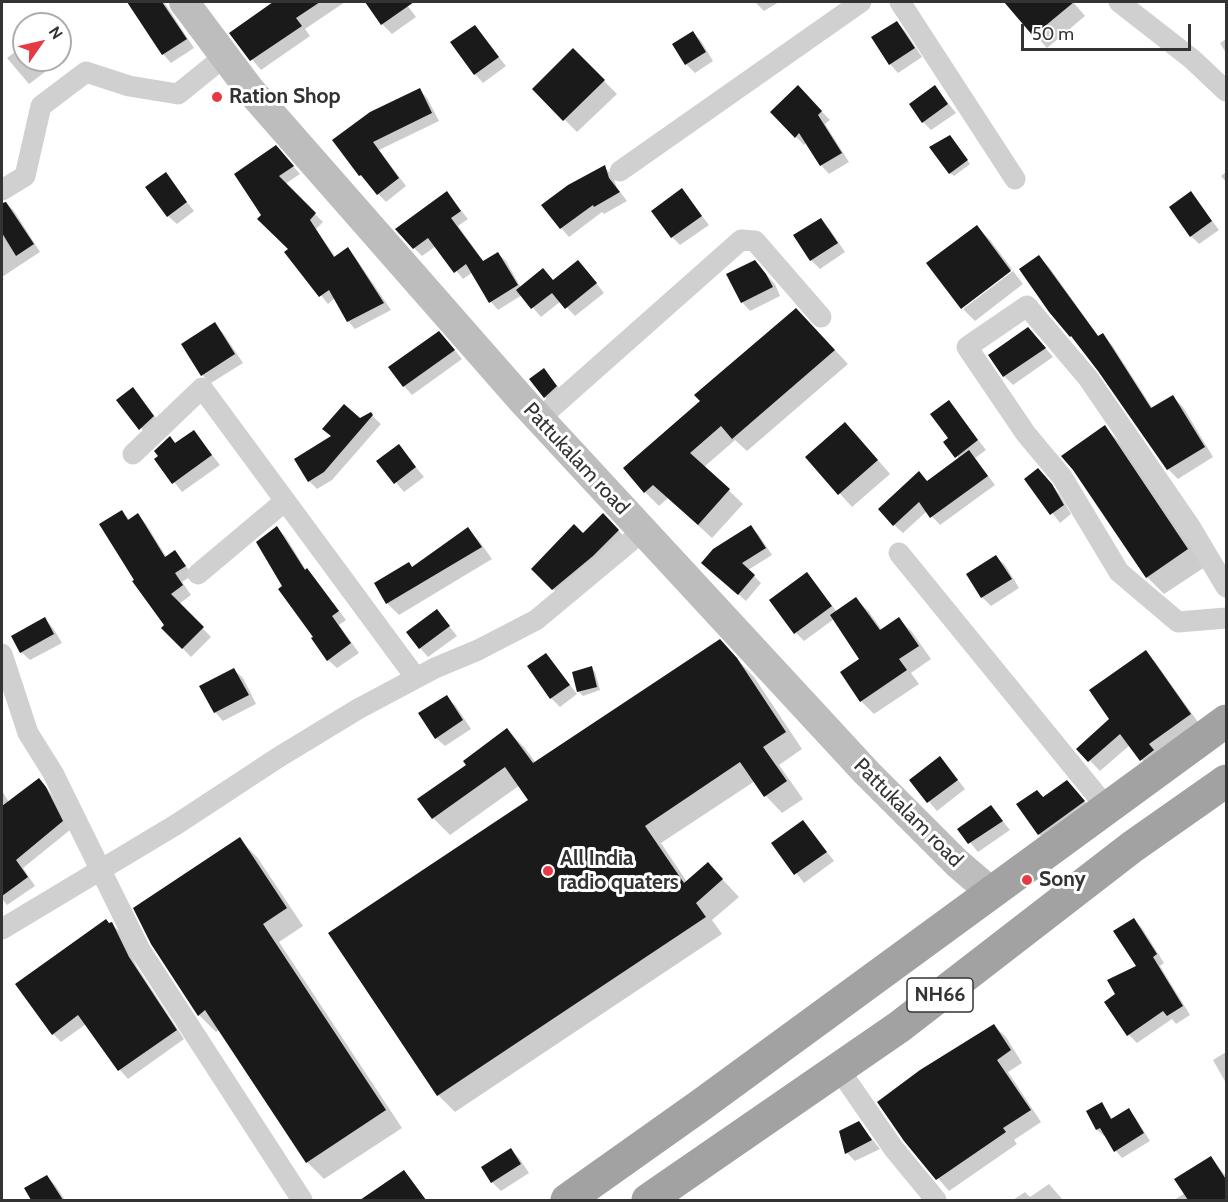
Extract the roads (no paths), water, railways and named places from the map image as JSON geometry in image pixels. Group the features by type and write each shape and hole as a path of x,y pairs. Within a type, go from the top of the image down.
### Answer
{"highway":[{"path":"567,1200 1227,721"},
{"name":"NH66","path":"648,1200 899,1027 1132,847 1227,781"}],"main road":[{"name":"Pattukalam road","path":"184,2 250,90 328,182 386,244 539,419 867,773 957,863 992,893"}],"street":[{"path":"620,171 861,2"},
{"path":"900,2 1015,179"},
{"path":"1119,2 1192,59 1227,91"},
{"path":"2,190 25,176 41,106 86,72 129,86 178,93 225,56"},
{"path":"539,419 741,240 755,241 821,317"},
{"path":"1227,587 1191,528 1088,378 1027,306 968,347 1026,434 1062,477 1119,572 1178,622 1227,618"},
{"path":"133,454 202,388 416,678"},
{"path":"198,574 285,501"},
{"path":"2,929 177,824 358,709 435,668 478,650 536,620 643,531"},
{"path":"899,553 1107,808"},
{"path":"2,654 27,733 53,773 115,902 159,980 302,1200"},
{"path":"838,1068 894,1149 936,1200"}],"place":[{"name":"Ration Shop","path":"217,97"},
{"name":"All India radio quaters","path":"548,871"},
{"name":"Sony","path":"1027,880"}]}
